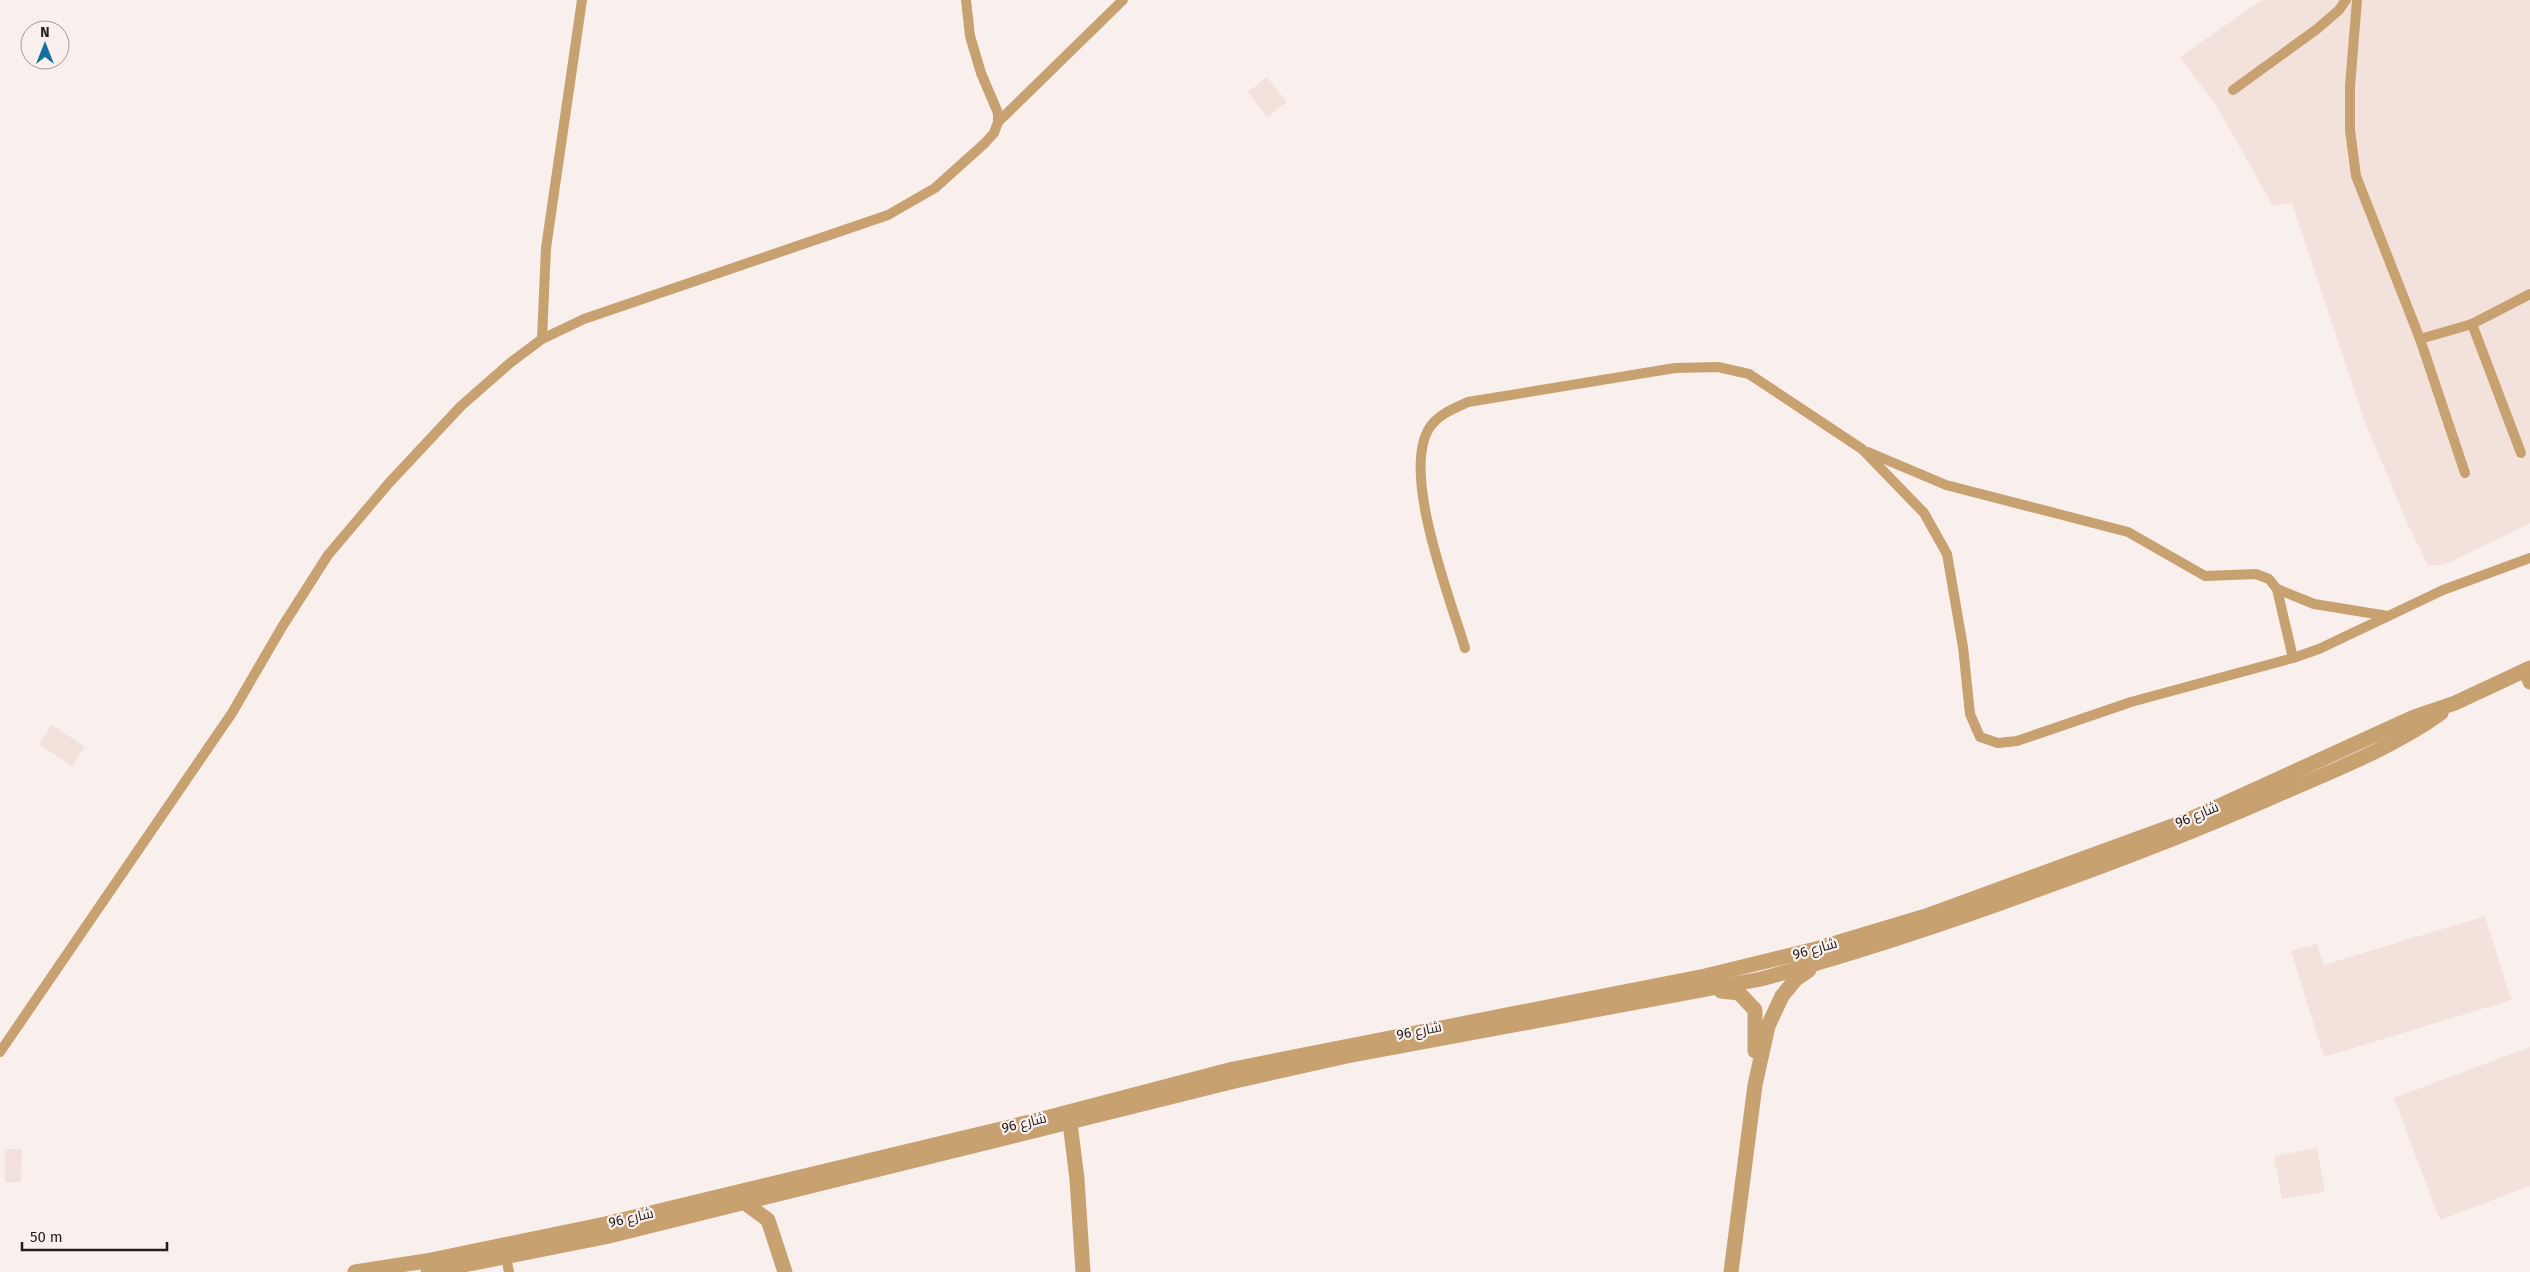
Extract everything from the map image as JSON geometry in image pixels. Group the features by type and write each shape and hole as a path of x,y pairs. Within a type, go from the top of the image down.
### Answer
{"street":[{"name":"شارع 96","path":"355,1272 426,1261 606,1224 1034,1121 1233,1069 1705,976 1816,949 1926,916 2186,821 2414,717 2529,674"},
{"name":"شارع 96","path":"428,1272 606,1237 1234,1081 1347,1056 1761,979 1821,963 1930,929 2192,833 2329,772 2423,727 2455,703"},
{"path":"1731,1272 1754,1085 1768,1026 1782,996 1796,979 1821,963"},
{"path":"1709,989 1739,993 1754,1010 1754,1085"},
{"path":"1070,1123 1079,1195 1083,1272"},
{"path":"745,1203 768,1220 785,1272"}],"lane":[{"path":"542,339 546,248 582,0"},
{"path":"0,1052 232,713 282,627 328,555 389,483 461,406 510,363 542,339 584,319 888,215 935,188 985,143 994,133 998,122 998,113 981,73 970,36 966,0"},
{"path":"998,122 1123,0"},
{"path":"2233,90 2317,29 2346,0"},
{"path":"2357,0 2350,86 2350,130 2356,176 2420,339 2465,473"},
{"path":"2420,339 2472,324 2530,294"},
{"path":"2472,324 2522,453"},
{"path":"1465,648 1428,523 1420,485 1420,458 1430,427 1443,414 1468,402 1624,375 1675,368 1718,367 1749,374 1862,449 1946,485 2128,532 2205,576 2256,574 2269,579 2277,589 2293,658"},
{"path":"1862,449 1924,513 1947,554 1963,647 1970,714 1980,737 1998,743 2017,741 2131,702 2293,658 2319,649 2443,590 2530,558"},
{"path":"2277,589 2314,604 2388,616"},
{"path":"506,1257 509,1272"}],"shaded area":[{"path":"2262,0 2530,0 2530,523 2444,565 2428,565 2409,527 2365,422 2292,203 2273,206 2216,105 2180,57"},
{"path":"1267,77 1287,102 1267,117 1248,92"},
{"path":"52,725 85,747 72,766 39,744"},
{"path":"2485,916 2511,1000 2324,1057 2291,951 2317,944 2324,965"},
{"path":"2530,1047 2530,1186 2440,1220 2394,1098"},
{"path":"2317,1148 2325,1192 2282,1199 2274,1156"},
{"path":"5,1149 22,1149 21,1182 5,1182"}]}
